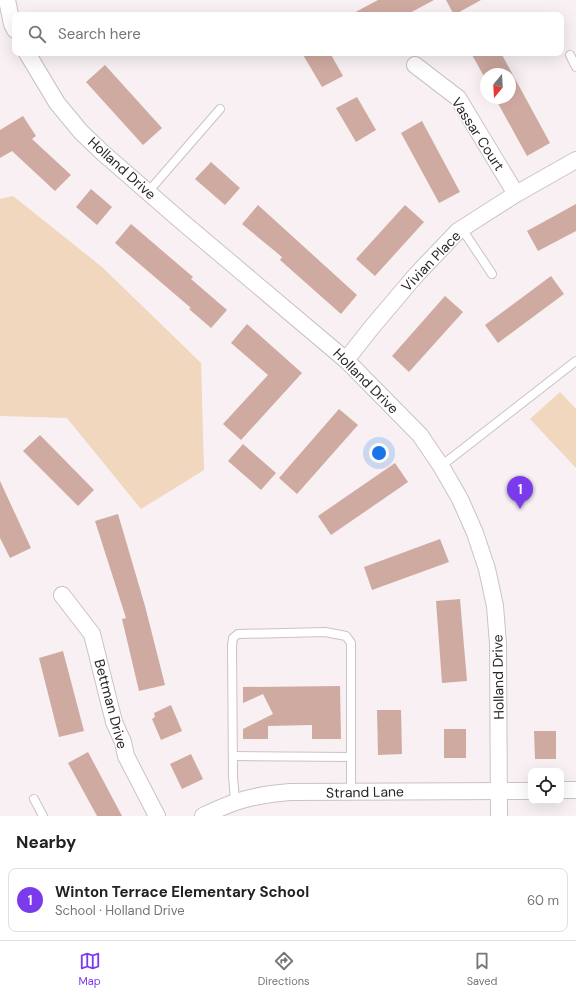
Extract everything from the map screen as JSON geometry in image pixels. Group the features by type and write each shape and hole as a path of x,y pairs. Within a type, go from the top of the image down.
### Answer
{"street":[{"path":"7,0 12,24"},
{"name":"Holland Drive","path":"29,56 57,103 81,132 180,220 346,360 420,435 442,466 460,499 475,533 487,569 494,606 498,644 499,816"},
{"name":"Vassar Court","path":"415,65 458,98 516,194"},
{"name":"Vivian Place","path":"346,360 416,275 462,229 516,194 576,160"},
{"name":"Bettman Drive","path":"62,595 92,634 114,722 123,742 126,756 158,816"},
{"name":"Strand Lane","path":"203,816 235,802 266,794 290,792 528,790"},
{"path":"564,790 576,790"}],"lane":[{"path":"570,55 576,67"},
{"path":"148,192 220,109"},
{"path":"462,229 492,274"},
{"path":"442,466 576,361"},
{"path":"235,802 232,645 233,638 238,634 326,632 346,636 351,642 351,792"},
{"path":"233,756 351,757"},
{"path":"34,799 43,816"}],"shaded area":[{"path":"13,196 102,267 201,363 204,470 141,509 67,418 0,416 0,199"},
{"path":"560,392 576,409 576,468 530,419"}],"building":[{"path":"378,0 434,0 412,12 356,12"},
{"path":"446,0 481,0 459,12 452,12"},
{"path":"304,56 332,56 343,76 322,87"},
{"path":"473,56 503,56 509,68 480,69"},
{"path":"105,65 162,128 143,145 86,82"},
{"path":"516,81 550,143 527,156 498,104 516,104"},
{"path":"357,97 376,130 356,142 336,108"},
{"path":"23,116 36,136 32,139 71,175 55,191 12,151 0,158 0,130"},
{"path":"422,121 460,192 439,203 401,133"},
{"path":"211,162 240,188 225,205 195,179"},
{"path":"91,189 112,207 97,225 76,207"},
{"path":"576,204 576,231 538,251 527,231"},
{"path":"258,205 357,295 341,314 280,260 282,257 242,224"},
{"path":"405,205 424,222 375,276 356,259"},
{"path":"131,224 193,277 191,279 227,310 211,328 189,309 191,308 115,243"},
{"path":"551,276 564,294 498,343 485,325"},
{"path":"445,296 463,312 409,372 392,356"},
{"path":"247,324 302,373 241,440 223,424 268,375 231,343"},
{"path":"339,409 358,425 297,494 279,478"},
{"path":"40,435 94,490 78,506 23,451"},
{"path":"243,444 276,473 261,490 228,461"},
{"path":"395,463 408,482 331,535 318,516"},
{"path":"0,481 31,548 10,558 0,538"},
{"path":"118,514 145,606 165,685 139,691 122,619 126,618 95,521"},
{"path":"440,539 449,562 372,590 364,567"},
{"path":"460,599 467,681 442,683 436,601"},
{"path":"63,651 84,731 59,737 39,658"},
{"path":"340,686 341,739 312,739 312,725 268,726 268,739 243,739 243,729 273,714 263,694 243,703 243,687"},
{"path":"171,705 182,731 161,740 152,719 155,717 154,713"},
{"path":"377,710 401,710 402,754 378,755"},
{"path":"444,729 466,729 466,758 444,758"},
{"path":"534,731 556,731 556,759 535,759"},
{"path":"88,752 122,816 97,816 68,763"},
{"path":"191,754 203,779 182,789 170,764"}],"place":[{"name":"Winton Terrace Elementary School","path":"520,509"}]}
